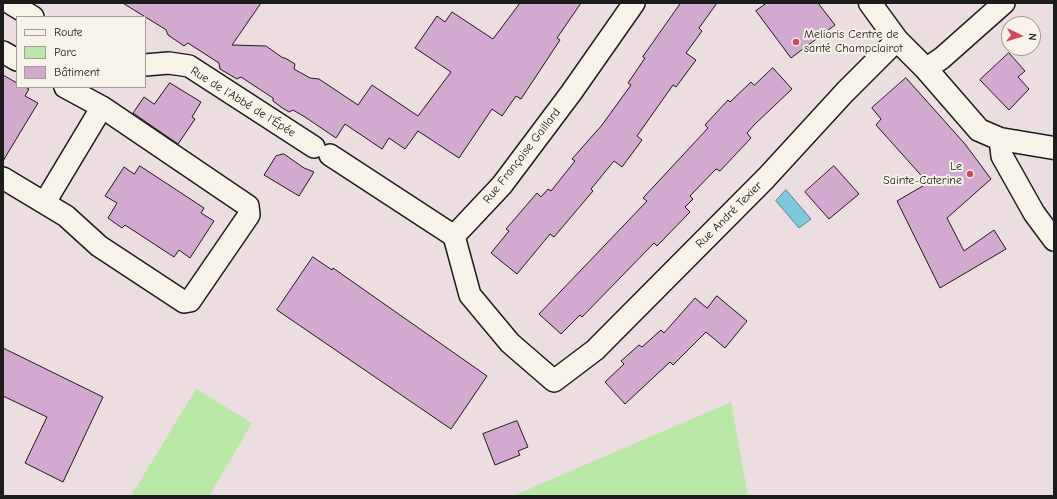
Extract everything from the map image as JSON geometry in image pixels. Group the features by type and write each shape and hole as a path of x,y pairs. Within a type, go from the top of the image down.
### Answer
{"street":[{"path":"10,3 31,16"},
{"name":"Rue Françoise Gaillard","path":"454,236 502,185 571,93 634,3"},
{"path":"870,3 897,40 926,70 979,130 1000,139 1054,148"},
{"path":"926,70 942,58 1004,3"},
{"name":"Rue André Texier","path":"454,236 470,295 510,343 554,380 595,350 766,178 845,92 897,40"},
{"path":"3,52 16,59"},
{"name":"Rue de l'Abbé de l'Épée","path":"146,65 169,63 188,66 454,236"},
{"path":"3,178 66,216 99,246 184,302 190,301 249,215 248,206 102,107 67,88"},
{"path":"45,202 102,107"},
{"path":"1000,139 1002,156 1034,213 1054,240"}],"green space":[{"path":"196,389 252,423 209,496 131,496"},
{"path":"731,402 748,496 513,496"}],"water":[{"path":"786,190 811,219 799,228 776,201"}],"building":[{"path":"123,3 261,3 232,45 266,46 283,58 295,64 294,69 310,78 319,79 358,105 372,85 418,116 451,72 415,48 437,16 445,22 452,12 493,39 520,3 581,3 557,38 560,40 521,99 516,96 502,116 492,109 459,158 418,131 405,149 389,138 382,149 345,124 336,138 293,110 289,112 281,107 273,101 273,98 241,77 237,79 220,69 219,63 188,43 184,46 168,35 166,30 146,16"},
{"path":"681,3 717,3 699,28 702,31 686,53 696,60 676,87 673,85 637,136 642,140 622,167 614,161 591,189 593,191 554,237 550,234 517,274 491,253 509,231 506,229 537,193 541,197 548,189 551,191 575,161 572,159 602,125 631,85 628,83 645,58 643,57"},
{"name":"Melioris Centre de santé Champclairot","path":"767,3 818,3 835,25 791,58 756,11"},
{"path":"1006,56 1012,56 1025,71 1018,77 1029,89 1009,110 980,80"},
{"path":"773,68 792,89 754,125 747,133 751,138 720,171 716,169 690,196 693,199 685,207 690,212 657,246 654,243 582,317 580,315 561,334 539,314 647,201 643,198 708,128 705,125 728,100 730,102 751,82 754,85"},
{"path":"3,75 16,82 16,88 29,89 25,96 38,103 3,161"},
{"path":"906,78 965,144 991,179 947,218 964,251 994,230 1006,249 940,288 897,201 928,183 876,125 881,119 872,108"},
{"path":"170,83 201,102 192,117 195,119 178,144 133,113 144,97 154,104"},
{"path":"284,154 304,168 314,172 299,196 264,175 276,156"},
{"path":"140,166 204,208 201,213 214,221 190,258 179,250 174,257 125,225 122,228 108,218 117,203 105,196 124,167 134,174"},
{"path":"834,166 859,194 829,219 805,192"},
{"path":"313,257 332,270 333,268 487,376 451,429 277,310"},
{"path":"717,296 747,321 725,348 706,332 673,365 670,362 625,404 605,382 624,364 621,361 639,345 642,347 661,330 664,333 695,298 707,308"},
{"path":"3,348 103,397 63,482 25,463 47,417 3,396"},
{"path":"517,421 528,447 518,451 520,455 495,465 483,434"}],"place":[{"name":"Melioris Centre de santé Champclairot","path":"796,42"},
{"name":"Le Sainte-Caterine","path":"970,174"}]}
